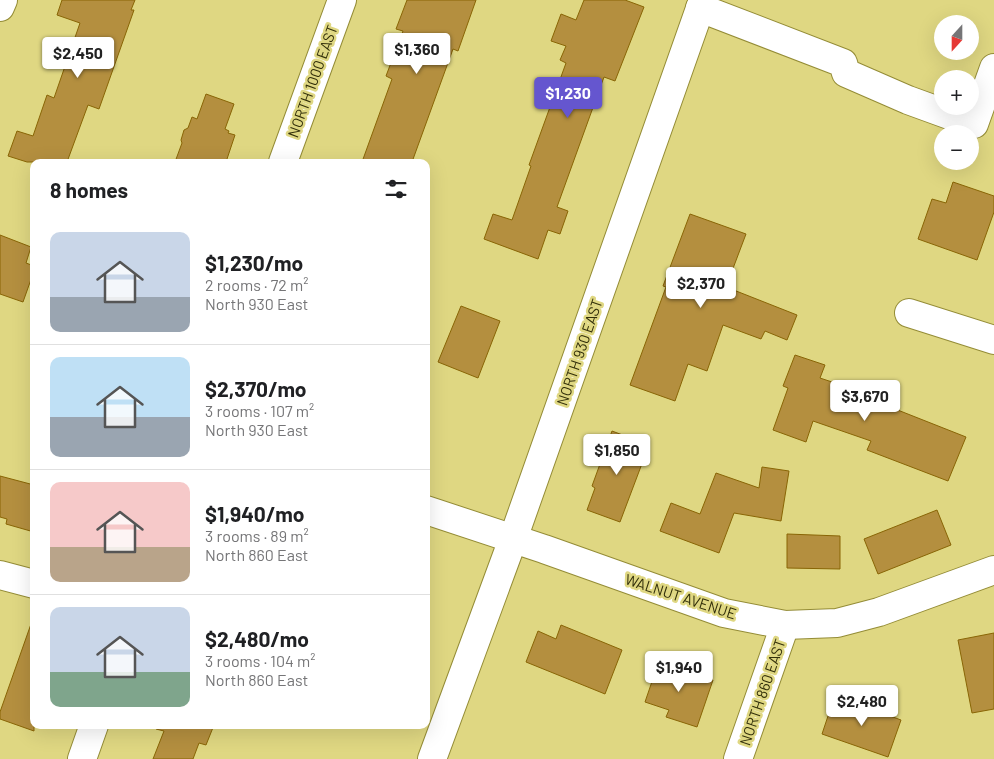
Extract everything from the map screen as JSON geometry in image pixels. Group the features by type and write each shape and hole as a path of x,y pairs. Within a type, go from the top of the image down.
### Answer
{"street":[{"path":"0,7 2,0"},
{"name":"NORTH 1000 EAST","path":"284,159 342,0"},
{"path":"702,4 843,63 846,73 908,100 974,124 994,68"},
{"name":"NORTH 930 EAST","path":"432,759 513,539 702,4"},
{"path":"910,313 994,340"},
{"name":"WALNUT AVENUE","path":"430,511 724,613 785,625 837,623 879,612 994,570"},
{"path":"0,576 30,583"},
{"name":"NORTH 860 EAST","path":"738,759 785,625"},
{"path":"82,759 93,729"}],"building":[{"path":"62,0 135,0 131,10 134,10 99,109 88,105 68,159 30,159 30,162 27,162 8,156 17,131 33,136 47,95 54,98 80,23 57,15"},
{"path":"407,0 476,0 458,51 453,49 413,159 363,159 392,79 386,76 403,31 396,29"},
{"path":"584,0 625,0 644,7 615,81 604,77 557,207 568,211 560,234 548,230 538,259 484,239 493,214 512,220 531,166 529,165 566,63 560,60 566,46 551,41 561,14 576,20"},
{"path":"206,94 234,104 225,129 229,131 228,133 235,135 227,159 176,159 184,130 188,128 192,117 197,119"},
{"path":"953,182 994,196 994,212 977,260 918,239 932,199 946,203"},
{"path":"690,214 746,234 726,287 797,315 787,340 765,331 761,339 723,325 707,371 688,364 675,401 630,385 666,287 663,286"},
{"path":"0,235 30,247 26,263 30,264 30,282 23,302 0,294"},
{"path":"461,306 500,321 478,378 438,362"},
{"path":"795,355 825,365 820,378 835,383 833,388 884,407 885,405 966,437 948,481 867,450 871,441 813,421 806,442 773,430 788,388 783,386"},
{"path":"612,431 649,445 620,522 587,510 595,488 592,486"},
{"path":"762,467 789,471 781,521 734,513 719,553 660,531 671,503 700,514 716,473 759,488"},
{"path":"0,476 30,484 30,531 6,524 7,519 0,517"},
{"path":"937,510 951,545 878,574 864,539"},
{"path":"787,534 840,536 840,569 787,568"},
{"path":"561,625 622,650 605,694 526,662 538,631 556,639"},
{"path":"30,627 30,729 34,729 34,731 0,719 0,712"},
{"path":"994,633 994,709 972,713 958,640"},
{"path":"659,661 713,680 697,727 666,717 669,710 645,702"},
{"path":"834,698 849,704 850,701 901,720 888,757 822,734"},
{"path":"156,729 212,729 206,745 199,743 193,759 153,759 164,731"}]}
